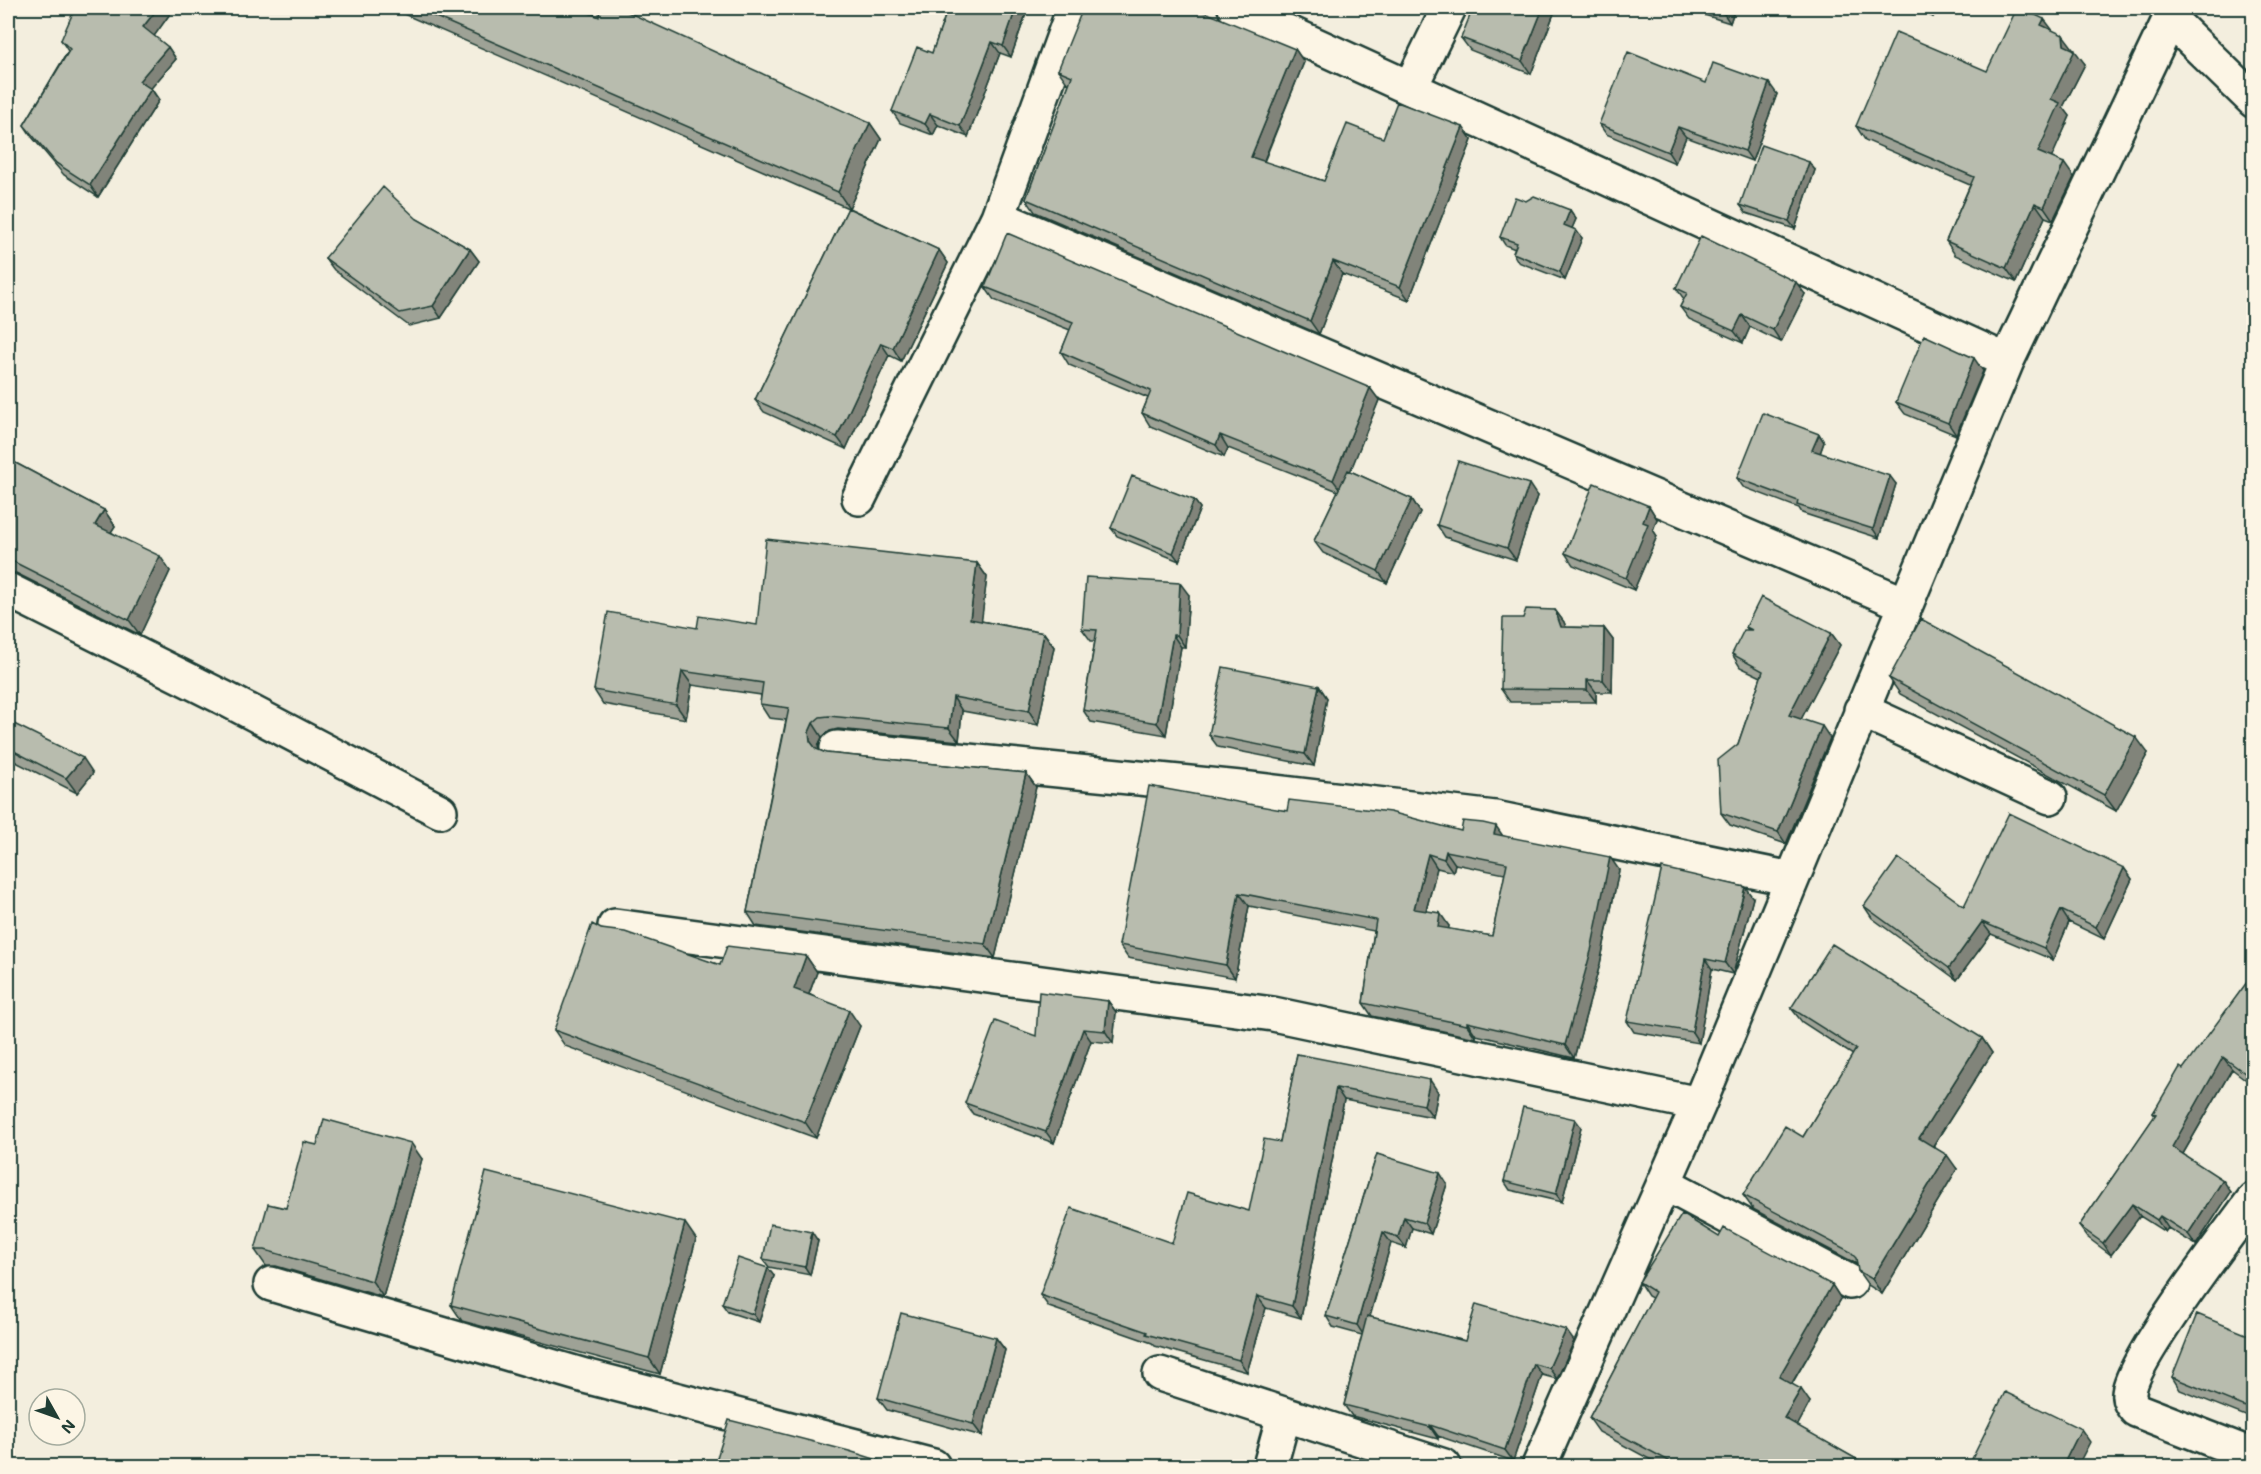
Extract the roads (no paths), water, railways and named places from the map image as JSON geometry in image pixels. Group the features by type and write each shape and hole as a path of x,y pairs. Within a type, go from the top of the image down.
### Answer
{"street":[{"path":"859,498 998,216 1074,8"},
{"path":"1235,8 2007,362"},
{"path":"1410,88 1449,8"},
{"path":"1539,1467 1699,1104 2007,362 2172,13 2253,101"},
{"path":"998,216 1905,604"},
{"path":"8,590 226,699 440,812"},
{"path":"1861,710 2049,797"},
{"path":"837,748 1250,789 1496,818 1792,879"},
{"path":"615,926 1273,1014 1699,1104"},
{"path":"1664,1183 1850,1282"},
{"path":"2253,1199 2166,1324 2144,1360 2129,1393 2130,1403 2136,1410 2253,1456"},
{"path":"272,1284 585,1376 933,1467"},
{"path":"1160,1374 1444,1467"},
{"path":"1270,1467 1284,1415"}]}
